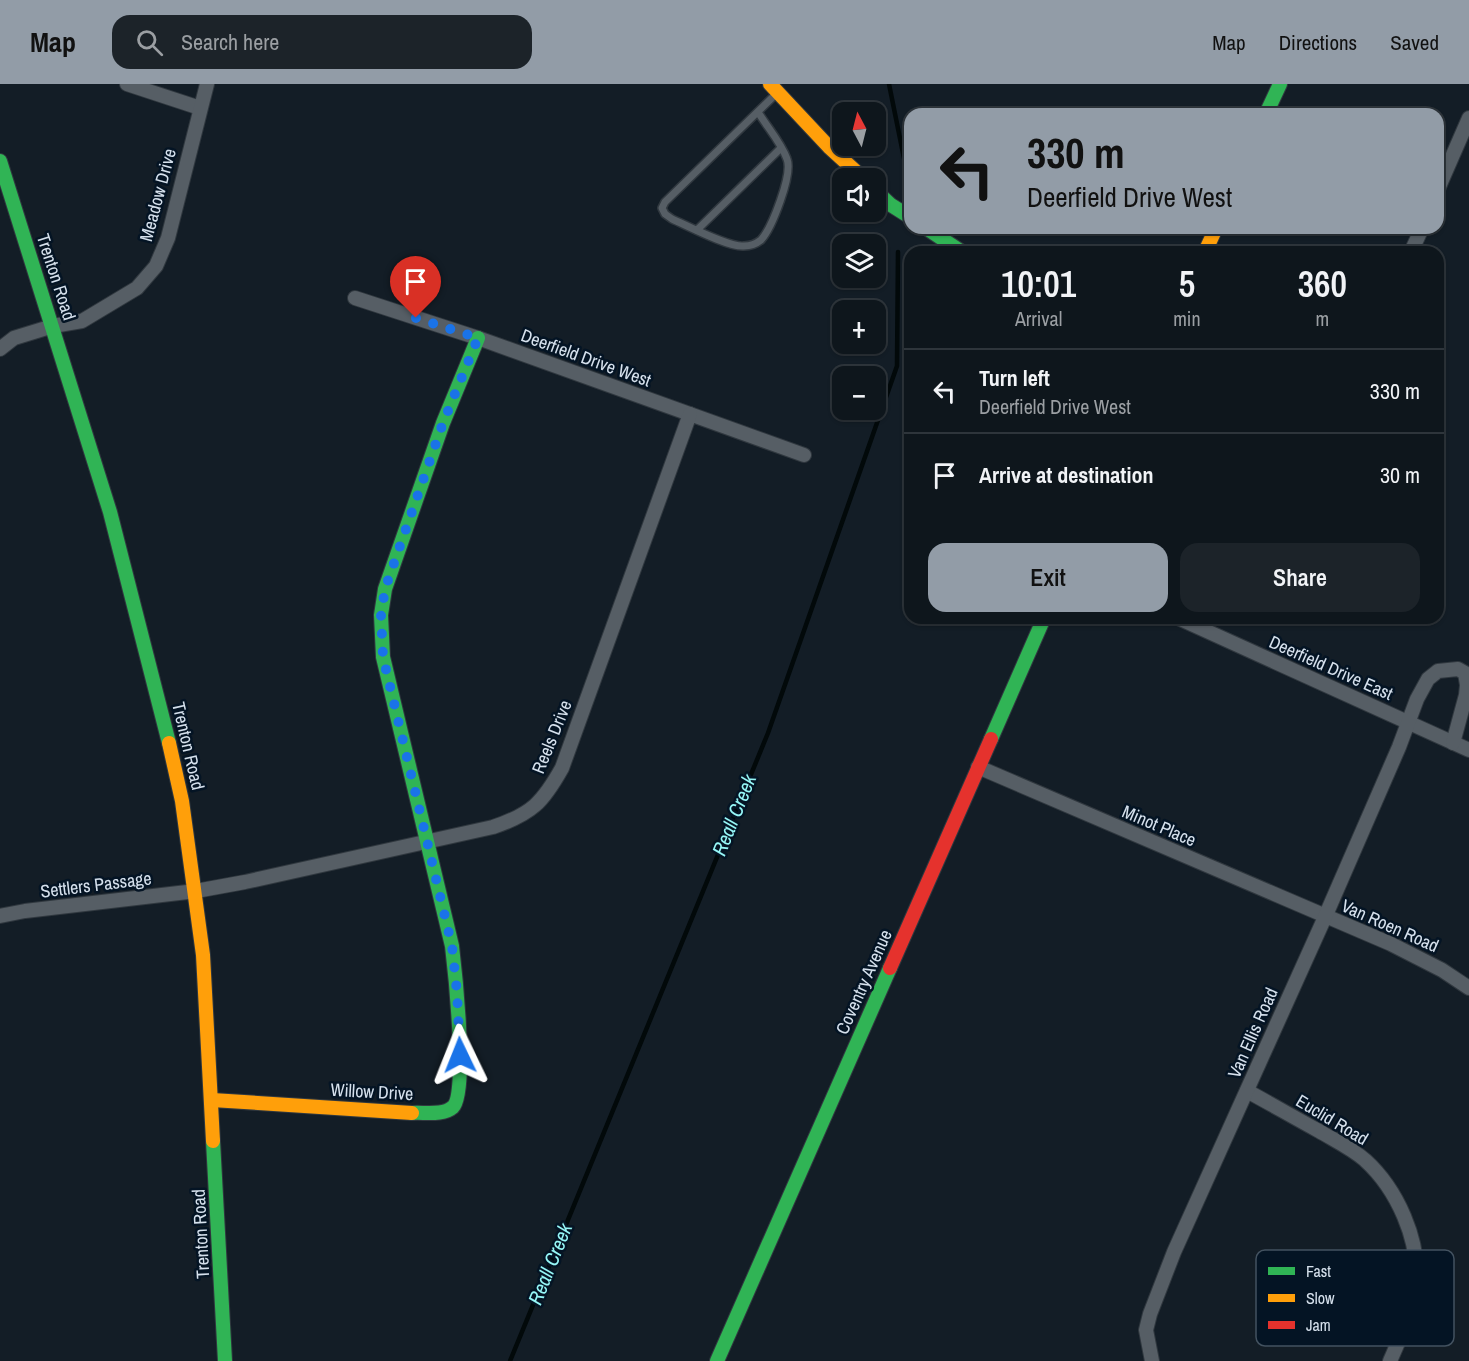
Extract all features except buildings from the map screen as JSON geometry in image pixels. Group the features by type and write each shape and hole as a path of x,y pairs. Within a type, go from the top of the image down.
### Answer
{"street":[{"path":"127,84 200,108"},
{"name":"Meadow Drive","path":"0,349 15,338 53,326 82,321 137,288 156,266 168,238 207,84"},
{"path":"1269,108 1280,84"},
{"path":"774,88 829,147 852,168"},
{"path":"1444,175 1469,118"},
{"name":"Trenton Road","path":"0,161 110,512 166,729 182,801 203,955 225,1361"},
{"path":"886,200 904,214"},
{"path":"935,234 953,246"},
{"name":"Deerfield Drive West","path":"355,298 478,338 804,455"},
{"name":"Willow Drive","path":"212,1100 402,1113 444,1112 453,1107 458,1099 460,1076 457,992 452,946 383,657 381,615 385,589 443,423 478,338"},
{"name":"Reels Drive","path":"196,891 427,842 513,820 533,809 548,793 562,768 690,414"},
{"name":"Coventry Avenue","path":"717,1361 1041,624"},
{"name":"Deerfield Drive East","path":"1191,624 1469,750"},
{"name":"Van Ellis Road","path":"1152,1361 1146,1330 1174,1252 1325,917 1428,679 1438,671 1458,669 1465,673 1467,685 1452,743"},
{"name":"Minot Place","path":"978,767 1325,917"},
{"name":"Settlers Passage","path":"0,916 196,891"},
{"name":"Van Roen Road","path":"1325,917 1401,949 1442,970 1469,988"},
{"name":"Euclid Road","path":"1247,1091 1343,1144 1365,1160 1387,1184 1401,1209 1413,1250"},
{"name":"Euclid Road","path":"1390,1361 1396,1346"}],"lane":[{"path":"758,112 782,148 789,166 787,181 766,233 760,241 753,245 737,247 665,214 662,208 665,202 758,112 774,88"},
{"path":"697,230 782,148"}],"waterway":[{"name":"Reall Creek","path":"889,84 904,158"},
{"name":"Reall Creek","path":"510,1361 768,733 897,366 898,252"}],"traffic: fast":[{"path":"1269,108 1280,84"},
{"path":"0,161 110,512 169,743"},
{"path":"886,200 904,213"},
{"path":"935,234 953,246"},
{"path":"412,1113 439,1113 449,1110 453,1107 457,1097 460,1056 456,980 452,946 383,657 381,615 385,589 443,423 478,338"},
{"path":"991,739 1041,624"},
{"path":"717,1361 890,968"},
{"path":"213,1141 225,1361"}],"traffic: slow":[{"path":"770,84 829,147 852,168"},
{"path":"1208,246 1213,234"},
{"path":"169,743 182,801 203,955 213,1141"},
{"path":"212,1100 412,1113"}],"traffic: jam":[{"path":"890,968 991,739"}],"route":[{"path":"416,318 478,338 443,423 385,589 381,615 383,657 452,946 460,1055"}]}
